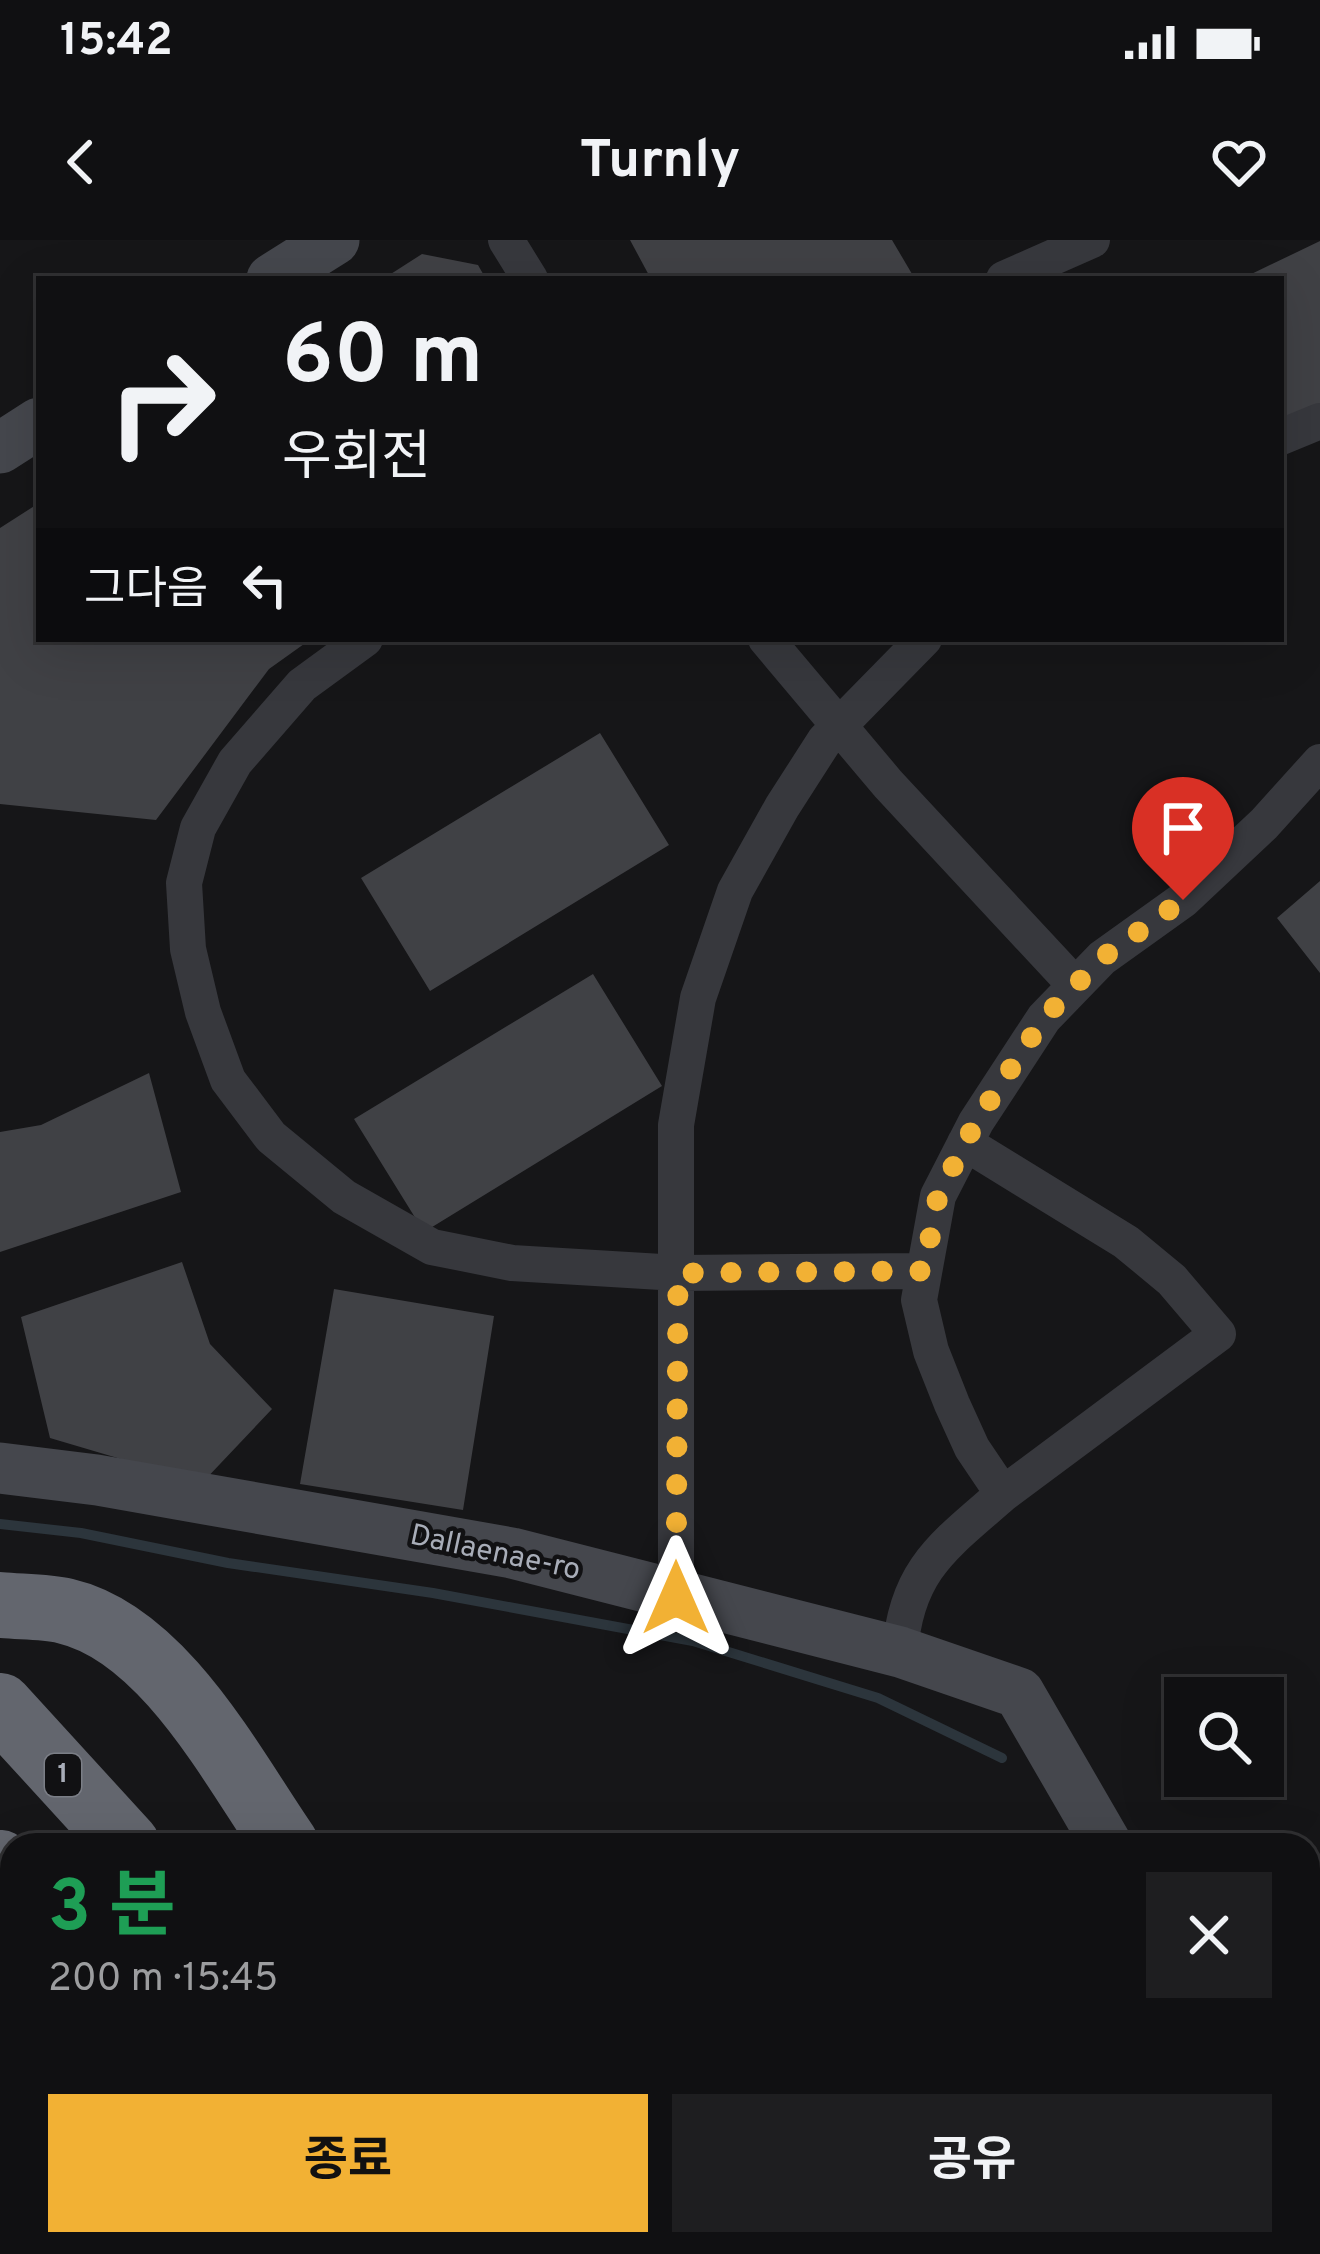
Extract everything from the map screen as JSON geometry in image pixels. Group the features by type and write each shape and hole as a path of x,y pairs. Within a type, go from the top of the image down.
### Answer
{"highway":[{"path":"0,1605 65,1611 101,1625 145,1654 184,1699 278,1833"},
{"name":"1","path":"0,1706 116,1833"}],"street":[{"path":"277,276 334,240"},
{"path":"506,240 528,276"},
{"path":"1011,276 1092,240"},
{"path":"1284,436 1320,421"},
{"path":"0,448 36,426"},
{"path":"360,642 302,685 235,762 198,828 184,883 188,949 203,1012 228,1080 272,1137 344,1197 432,1247 512,1262 678,1273 924,1271"},
{"path":"769,642 888,784 1076,985"},
{"path":"676,1598 676,1125 698,998 735,892 782,807 839,725 921,642"},
{"path":"1003,1494 972,1448 931,1352 919,1300 938,1196 1044,1018 1102,958 1183,900 1264,824 1320,762"},
{"path":"900,1652 912,1587 946,1544 1003,1494 1218,1334 1172,1280 1126,1242 965,1144"},
{"name":"Dallaenae-ro","path":"0,1468 512,1553 900,1652 1019,1693 1099,1833"}],"building":[{"path":"630,240 892,240 913,276 649,276"},
{"path":"1320,241 1320,413 1284,428 1284,276 1247,276"},
{"path":"422,254 478,265 484,276 388,276"},
{"path":"36,505 36,642 307,642 269,669 156,820 0,804 0,528"},
{"path":"600,733 669,845 430,991 361,878"},
{"path":"1320,881 1320,973 1277,918"},
{"path":"593,974 662,1086 424,1232 354,1119"},
{"path":"149,1073 181,1192 0,1252 0,1132 41,1125"},
{"path":"182,1262 210,1344 272,1409 202,1483 50,1438 21,1317"},
{"path":"334,1289 494,1316 463,1510 300,1484"}],"waterway":[{"path":"0,1524 81,1533 228,1563 433,1593 693,1641 878,1698 1002,1758"}],"route":[{"path":"676,1598 678,1273 924,1271 938,1196 976,1122 1044,1018 1102,958 1183,900"}]}
